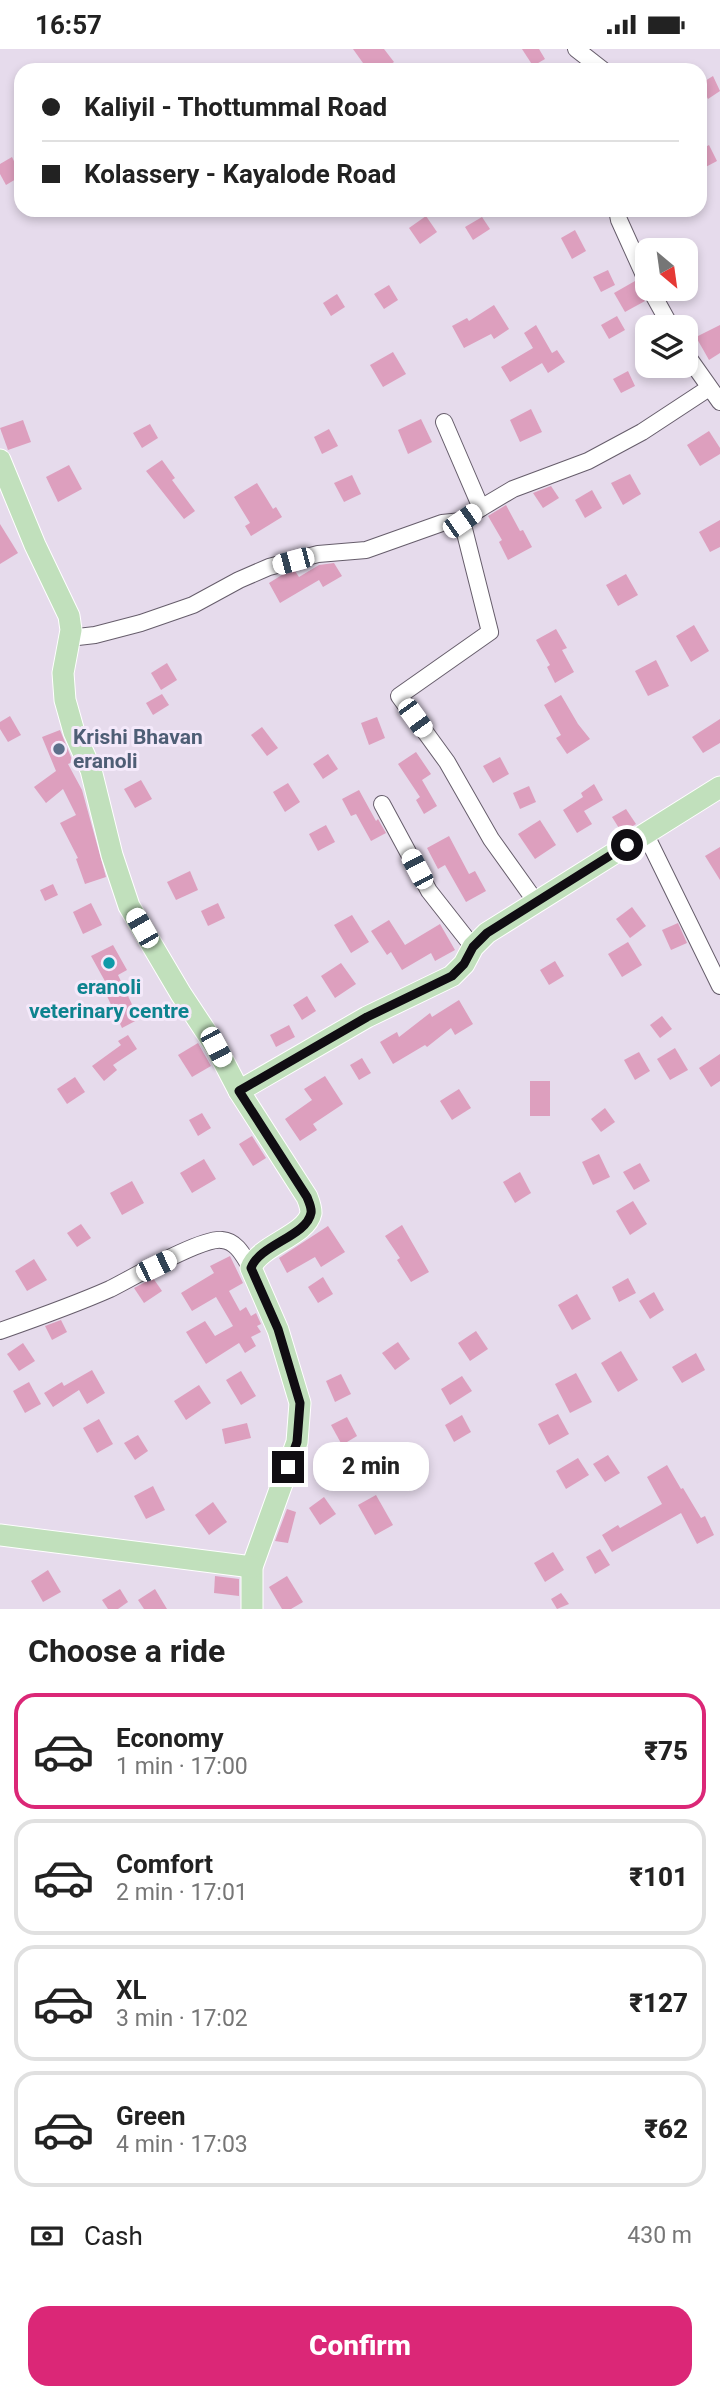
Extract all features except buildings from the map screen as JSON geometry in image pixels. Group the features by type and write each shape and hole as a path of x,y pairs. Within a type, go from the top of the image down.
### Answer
{"main road":[{"path":"0,460 69,616 69,638 63,673 65,700 74,732 91,770 112,855 129,906 216,1047 239,1091 307,1197 311,1211 307,1222 256,1259 251,1268 278,1329 300,1403 297,1442 252,1567 252,1609"},
{"path":"239,1091 367,1017 452,976 487,933 720,787"},
{"path":"0,1535 252,1567"}],"street":[{"path":"576,49 594,63"},
{"path":"618,217 635,256"},
{"path":"698,372 720,403"},
{"path":"69,638 130,626 193,605 269,567 318,554 366,550 442,523 462,521 513,489 589,461 642,432 709,388"},
{"path":"444,422 481,508"},
{"path":"462,521 490,632 399,696 447,762 491,839 536,902"},
{"path":"382,804 429,891 473,947"},
{"path":"645,833 720,986"},
{"path":"0,1331 85,1300 202,1244 221,1239 234,1243 251,1268"}],"place":[{"name":"Krishi Bhavan eranoli","path":"59,749"},
{"name":"eranoli veterinary centre","path":"109,963"}],"route":[{"path":"288,1467 297,1442 300,1403 278,1329 251,1268 256,1259 307,1222 311,1211 307,1197 239,1091 367,1017 452,976 487,933 627,845"}]}
